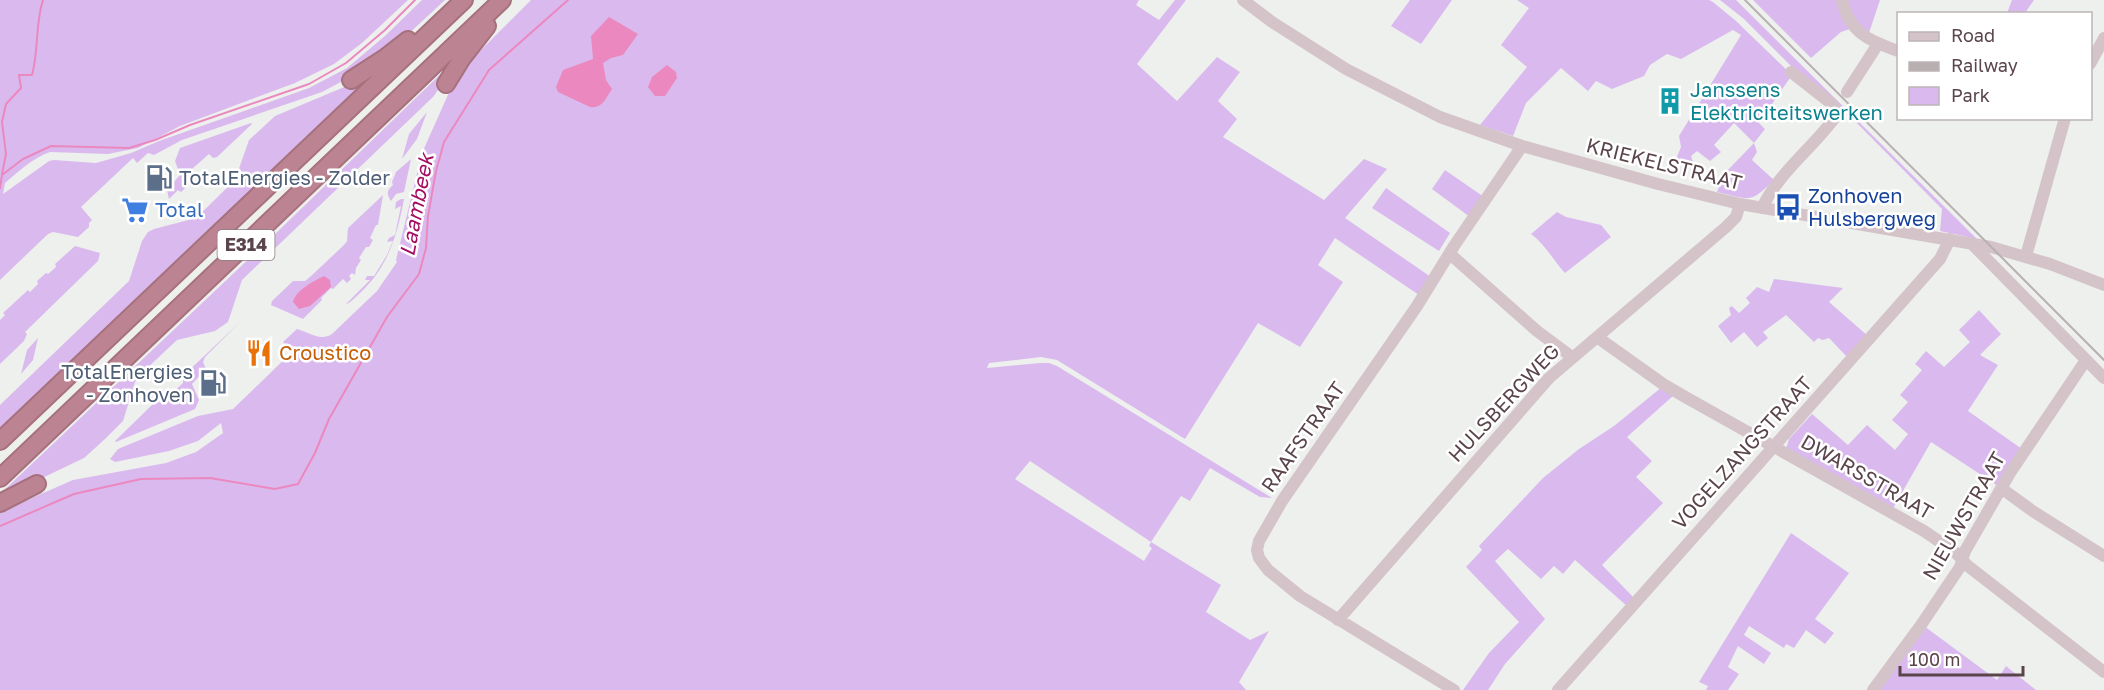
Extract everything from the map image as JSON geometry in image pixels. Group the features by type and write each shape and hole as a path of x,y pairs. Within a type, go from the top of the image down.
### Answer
{"highway":[{"path":"351,80 385,58 447,6 463,1"},
{"name":"E314","path":"0,441 463,1"},
{"path":"446,84 462,58 487,26 497,5"},
{"name":"E314","path":"0,478 497,5"},
{"path":"0,503 37,484"}],"street":[{"name":"KRIEKELSTRAAT","path":"1243,0 1272,22 1346,69 1440,117 1522,146 1740,204 1950,239 2026,256 2104,285"},
{"path":"1842,0 1853,26 1865,37 1897,50"},
{"path":"2092,62 2104,38"},
{"path":"1847,92 1878,44"},
{"path":"1762,208 1780,179 1836,116 1836,110 1832,104 1791,72"},
{"path":"2026,256 2064,120"},
{"name":"RAAFSTRAAT","path":"1454,690 1300,596 1268,570 1259,558 1257,550 1259,541 1282,501 1522,146"},
{"name":"HULSBERGWEG","path":"1338,620 1542,386 1572,357 1726,227 1736,217 1740,204"},
{"name":"VOGELZANGSTRAAT","path":"1558,690 1940,259 1950,239"},
{"path":"1971,243 2104,378"},
{"path":"1450,254 1543,337 1572,357"},
{"name":"DWARSSTRAAT","path":"1597,337 1663,384 1924,531 2104,672"},
{"name":"NIEUWSTRAAT","path":"1873,690 1921,625 1963,560 1965,551 2001,488 2086,360"},
{"path":"2001,488 2034,512 2104,556"}],"green space":[{"path":"0,0 408,0 362,43 334,64 295,83 180,126 138,148 108,154 50,152 32,161 5,183 3,194 49,161 96,163 131,153 309,88 347,68 422,0 445,0 391,50 322,92 182,140 154,155 148,153 137,163 133,158 81,207 92,220 89,227 78,237 53,232 48,234 0,280"},
{"path":"531,0 1139,0 1136,5 1159,20 1175,0 1186,0 1137,64 1177,101 1217,57 1240,72 1218,101 1237,119 1223,137 1324,200 1364,159 1387,169 1345,218 1431,277 1419,295 1335,238 1318,265 1343,282 1300,347 1258,323 1185,439 1057,360 1041,357 989,363 987,368 1040,363 1057,366 1272,498 1260,497 1210,468 1190,501 1181,496 1151,542 1221,585 1206,612 1250,640 1269,631 1239,682 1246,690 0,690 0,512 73,480 166,463 196,452 223,433 221,423 198,441 169,451 115,462 110,459 118,449 198,416 233,409 292,352 283,342 297,329 319,337 328,336 377,291 397,262 422,153 451,88 466,65","holes":["1030,461 1151,542 1149,546 1152,548 1144,561 1015,479"]},
{"path":"1410,0 1452,0 1421,44 1391,26"},
{"path":"1517,0 1709,0 1736,21 1792,75 1759,123 1765,129 1754,143 1734,123 1714,145 1721,152 1710,161 1697,151 1691,156 1693,162 1688,168 1676,159 1681,147 1679,136 1741,35 1733,30 1681,59 1667,54 1650,65 1644,76 1612,89 1596,81 1588,91 1561,68 1526,103 1513,136 1480,125 1527,67 1501,45 1529,8"},
{"path":"1720,0 1736,0 1977,239 1940,231 1942,209 1837,103 1799,74 1744,19"},
{"path":"1753,0 1880,0 1868,36 1850,29 1841,32 1811,58"},
{"path":"2012,0 2034,0 2026,12 2007,12"},
{"path":"386,62 0,430 0,405 129,281 142,241 148,232 196,218 235,180 249,140 275,116 349,85"},
{"path":"455,62 434,96 242,280 228,322 215,331 177,340 143,372 135,382 123,421 84,458 13,492 0,494 272,237"},
{"path":"427,112 417,139 402,159 409,134"},
{"path":"251,123 217,157 213,158 209,154 192,169 190,183 169,199 167,190 180,175 175,161 180,148"},
{"path":"1754,143 1757,152 1752,160 1774,180 1754,197 1743,198 1717,192 1724,174"},
{"path":"411,159 404,192 396,194 391,201 388,192 393,185 396,172"},
{"path":"1445,170 1484,197 1470,217 1432,189"},
{"path":"1386,188 1450,233 1439,251 1372,208"},
{"path":"383,195 378,225 370,238 373,240 359,258 361,260 355,275 352,273 349,276 351,279 347,283 343,279 333,289 331,288 303,319 271,305 272,301 293,281 305,281 344,245 347,241 348,228"},
{"path":"404,199 395,235 401,206 395,209 396,202"},
{"path":"1557,212 1566,217 1601,225 1611,237 1565,273 1545,247 1531,234"},
{"path":"395,235 394,238 393,241 387,242"},
{"path":"393,241 390,250 378,273 355,298 345,305 370,280 365,280 367,276 374,276"},
{"path":"75,246 100,253 98,261 25,332 27,334 24,341 0,364 0,320 5,315 3,313 28,290 30,292 38,284 37,281 56,267 55,264"},
{"path":"1774,279 1843,288 1829,302 1868,336 1848,358 1829,338 1823,340 1818,338 1814,342 1786,315 1763,332 1768,338 1757,347 1744,332 1731,343 1718,326 1731,315 1729,308 1732,306 1739,313 1750,303 1746,298 1757,287 1769,292"},
{"path":"1979,310 2001,334 1980,355 1998,365 1968,411 2022,449 1998,486 1931,442 1892,510 1786,449 1789,439 1812,414 1848,445 1867,425 1895,450 1908,434 1892,420 1908,402 1900,395 1922,370 1915,364 1926,351 1944,367 1970,342 1959,330"},
{"path":"240,322 205,357 203,362 206,369 192,384 199,400 195,409 115,441 155,402 163,402 183,383 183,376"},
{"path":"38,338 33,360 21,374 27,350"},
{"path":"1662,387 1674,395 1627,437 1652,461 1636,477 1663,503 1602,565 1635,599 1628,607 1575,560 1563,574 1554,566 1541,579 1508,549 1495,561 1545,619 1505,664 1488,690 1463,690 1489,653 1519,622 1466,567 1482,550 1479,546 1543,478 1579,449 1614,426"},
{"path":"1791,533 1849,573 1815,619 1834,633 1825,644 1806,630 1794,648 1786,644 1784,648 1749,626 1744,635 1771,653 1764,664 1738,646 1728,667 1739,674 1728,690 1706,690 1708,686 1699,682"},
{"path":"1924,626 1997,680 2006,666 2036,690 1878,690"}],"shaded area":[{"path":"609,17 638,34 623,55 603,63 606,80 612,89 601,105 590,107 558,92 556,87 563,70 593,59 591,36"},
{"path":"667,65 676,72 677,78 665,96 655,96 648,87 652,77"},
{"path":"324,276 330,280 331,287 310,306 299,309 293,302 298,294 306,286"}],"waterway":[{"path":"2,174 6,154 2,122 6,104 21,88 19,75 32,75 43,0"},
{"path":"0,188 2,175 23,159 51,146 129,148 309,84 346,63 385,30 415,0"},
{"name":"Laambeek","path":"0,526 74,494 141,479 210,478 275,489 298,484 315,453 329,419 387,317 419,274 426,248 428,216 436,171 444,142 489,70 568,0"}],"railway":[{"path":"1745,0 2104,360"}],"place":[{"name":"Janssens Elektriciteitswerken","path":"1670,101"},
{"name":"TotalEnergies - Zolder","path":"159,178"},
{"name":"Zonhoven Hulsbergweg","path":"1788,207"},
{"name":"Total","path":"135,210"},
{"name":"Croustico","path":"259,353"},
{"name":"TotalEnergies - Zonhoven","path":"213,383"}]}
